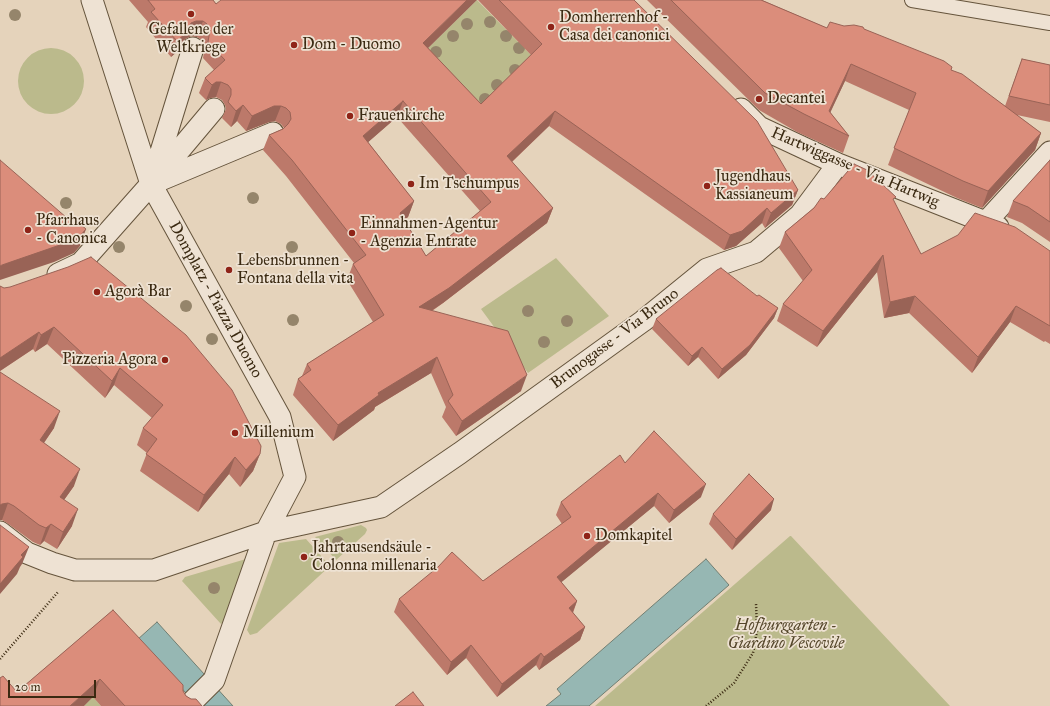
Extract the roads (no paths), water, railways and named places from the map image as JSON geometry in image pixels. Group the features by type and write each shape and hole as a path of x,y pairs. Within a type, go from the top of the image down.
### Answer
{"street":[{"name":"Domplatz - Piazza Duomo","path":"92,0 151,184 280,417 295,476 266,532 214,680 190,704"},
{"path":"151,184 193,48"},
{"name":"Hartwiggasse - Via Hartwig","path":"725,94 759,127 838,164 985,223 1015,233"},
{"path":"36,281 81,263 151,184 214,109"},
{"path":"151,184 273,133"},
{"path":"985,223 1050,152"},
{"name":"Brunogasse - Via Bruno","path":"266,532 381,507 460,453 643,321 707,269 756,252 800,216 838,164"},
{"path":"0,532 27,553 75,570 154,570 266,532"}],"lane":[{"path":"912,0 1050,23"}],"water":[{"path":"706,559 729,585 589,706 546,706 561,694 557,689"},
{"path":"157,622 233,706 198,706 137,640"}],"place":[{"name":"Gefallene der Weltkriege","path":"191,14"},
{"name":"Domherrenhof - Casa dei canonici","path":"551,27"},
{"name":"Dom - Duomo","path":"294,45"},
{"name":"Decantei","path":"759,99"},
{"name":"Frauenkirche","path":"350,116"},
{"name":"Im Tschumpus","path":"411,184"},
{"name":"Jugendhaus Kassianeum","path":"707,186"},
{"name":"Pfarrhaus - Canonica","path":"28,230"},
{"name":"Einnahmen-Agentur - Agenzia Entrate","path":"352,233"},
{"name":"Lebensbrunnen - Fontana della vita","path":"229,270"},
{"name":"Agorà Bar","path":"97,292"},
{"name":"Pizzeria Agora","path":"165,360"},
{"name":"Millenium","path":"235,433"},
{"name":"Domkapitel","path":"587,536"},
{"name":"Jahrtausendsäule - Colonna millenaria","path":"304,557"}],"park label":[{"name":"Hofburggarten - Giardino Vescovile","path":"786,635"}]}
